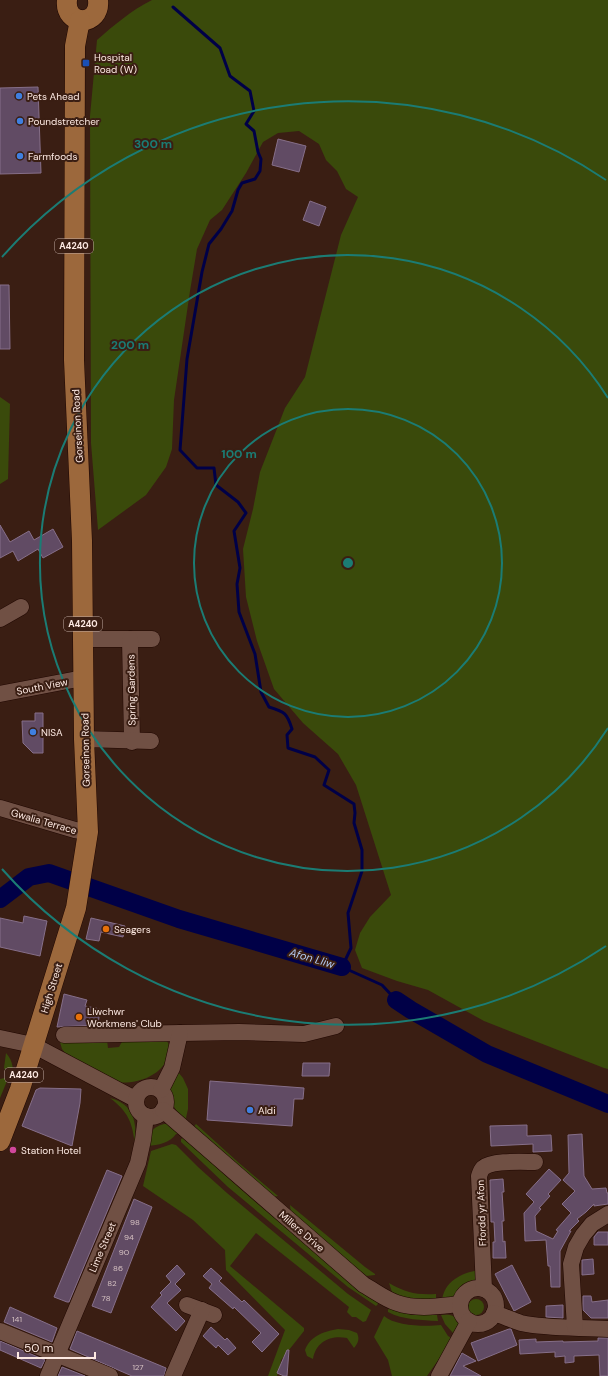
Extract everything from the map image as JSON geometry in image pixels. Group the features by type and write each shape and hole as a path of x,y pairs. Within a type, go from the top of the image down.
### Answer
{"main road":[{"path":"66,0 66,6 71,15 80,20 84,20 92,16 102,2"},
{"name":"Gorseinon Road","path":"80,20 74,46 74,360 82,541 84,739 88,832"},
{"name":"High Street","path":"0,1141 20,1089 78,900 88,832"}],"street":[{"path":"0,619 21,608"},
{"name":"Spring Gardens","path":"84,639 152,640"},
{"name":"Spring Gardens","path":"130,639 132,742"},
{"name":"South View","path":"0,694 83,678"},
{"path":"84,739 132,742 151,741"},
{"name":"Gwalia Terrace","path":"0,808 74,830 88,832"},
{"path":"64,1034 239,1032 304,1034 336,1026"},
{"path":"161,1090 172,1068 180,1033"},
{"path":"0,1038 33,1045 135,1099"},
{"path":"148,1086 161,1090 164,1094 166,1102 163,1110 157,1115 146,1116 139,1112 135,1099 140,1091 148,1086"},
{"name":"Millers Drive","path":"163,1110 364,1285 387,1299 399,1304 417,1307 460,1304"},
{"name":"Lime Street","path":"48,1376 138,1163 146,1116"},
{"name":"Ffordd yr Afon","path":"484,1289 479,1176 481,1171 484,1167 496,1163 535,1162"},
{"path":"575,1327 571,1264 576,1247 582,1235 592,1224 608,1214"},
{"path":"478,1288 489,1291 493,1296 496,1307 491,1318 486,1322 474,1324 468,1321 462,1314 460,1304 461,1299 468,1290 478,1288"},
{"path":"173,1376 201,1310"},
{"path":"494,1313 519,1322 548,1327 608,1328"},
{"path":"439,1376 468,1321"},
{"path":"0,1331 110,1376"}],"green space":[{"path":"152,0 608,0 608,1069 484,1021 428,990 397,981 362,968 355,950 360,933 370,917 391,895 356,785 338,754 303,723 274,689 257,641 246,597 243,549 260,472 285,408 305,377 341,235 358,197 346,189 337,171 326,160 319,144 299,131 278,133 263,142 246,173 222,210 210,220 197,249 174,400 172,449 166,467 146,495 98,530 91,443 90,116 97,40 123,18"},
{"path":"0,397 10,404 8,479 0,484"},
{"path":"124,1038 165,1039 170,1049 165,1063 154,1074 139,1081 122,1083 115,1082 66,1054 62,1049 59,1039 107,1040 108,1048 119,1047"},
{"path":"6,1053 12,1066 12,1077 10,1080 4,1068"},
{"path":"178,1072 183,1078 188,1089 188,1109 186,1118 188,1124 177,1111 170,1095 172,1082"},
{"path":"5,1078 7,1081 0,1098 0,1079"},
{"path":"110,1098 124,1105 132,1115 135,1129 135,1144 131,1123 121,1108"},
{"path":"164,1124 168,1124 180,1134 176,1134 164,1143 148,1146 154,1129"},
{"path":"196,1124 278,1196 272,1197 192,1129"},
{"path":"183,1138 188,1140 233,1183 377,1301 378,1304 376,1306 348,1287 228,1187 181,1142 181,1139"},
{"path":"172,1144 176,1145 227,1193 348,1294 371,1310 366,1321 363,1322 356,1317 352,1317 347,1312 349,1307 256,1233 230,1266 304,1328 304,1331 281,1360 277,1376 268,1376 285,1330 226,1270 225,1250 193,1220 143,1186 151,1151"},
{"path":"290,1205 375,1275 366,1276 291,1214"},
{"path":"480,1270 477,1281 474,1284 464,1288 455,1298 442,1302 446,1289 455,1279 467,1273"},
{"path":"389,1283 412,1293 436,1294 436,1300 430,1302 397,1296 392,1292"},
{"path":"476,1299 483,1304 484,1307 479,1314 476,1315 469,1310 468,1307 473,1300"},
{"path":"389,1308 412,1315 437,1315 438,1321 400,1317 388,1312"},
{"path":"441,1315 452,1316 460,1322 453,1333 445,1324"},
{"path":"384,1316 395,1322 403,1324 419,1326 441,1325 448,1336 453,1339 427,1376 392,1376 388,1360 374,1337"},
{"path":"338,1329 349,1330 357,1333 358,1341 354,1348 347,1338 335,1337 325,1341 317,1348 313,1359 307,1356 305,1350 310,1341 318,1335"}],"building":[{"path":"38,87 41,173 0,174 0,88"},
{"path":"278,139 306,146 299,172 272,165"},
{"path":"310,201 326,207 319,226 303,220"},
{"path":"0,285 9,285 10,349 0,349"},
{"path":"0,525 10,542 29,531 34,540 53,529 63,547 43,558 38,549 18,561 13,551 0,558"},
{"name":"NISA","path":"35,713 43,713 43,753 33,753 23,743 22,721 35,721"},
{"path":"24,916 47,921 40,956 0,947 0,918 23,923"},
{"name":"Seagers","path":"91,918 125,926 123,937 101,932 99,941 86,939"},
{"name":"Llwchwr Workmens' Club","path":"64,994 87,1000 85,1006 100,1009 98,1025 57,1027"},
{"path":"303,1063 330,1063 329,1076 302,1076"},
{"name":"Aldi","path":"210,1081 304,1088 303,1099 294,1099 292,1126 207,1120"},
{"path":"40,1088 81,1089 72,1146 22,1126 36,1090"},
{"path":"527,1125 527,1136 551,1135 552,1151 533,1152 533,1144 491,1146 490,1126"},
{"path":"582,1134 584,1176 592,1189 606,1188 608,1193 608,1204 594,1206 594,1204 577,1219 579,1221 569,1231 571,1231 560,1251 560,1287 551,1287 550,1266 548,1266 546,1240 525,1241 524,1213 534,1202 526,1194 549,1169 561,1180 548,1194 550,1196 539,1208 541,1209 535,1216 536,1231 553,1239 558,1231 556,1230 571,1213 562,1204 575,1191 563,1180 569,1173 568,1135"},
{"path":"107,1170 122,1176 69,1302 67,1302 54,1297"},
{"path":"503,1179 504,1192 502,1192 504,1221 502,1221 503,1242 505,1241 506,1258 493,1258 493,1242 495,1242 494,1222 491,1222 490,1180"},
{"path":"134,1199 152,1207 111,1313 92,1306"},
{"path":"598,1232 608,1232 608,1245 594,1245 594,1237"},
{"path":"593,1259 594,1274 582,1275 582,1260"},
{"path":"177,1265 185,1274 175,1284 181,1290 167,1303 185,1321 176,1331 151,1307 162,1295 160,1293 171,1282 166,1276"},
{"path":"512,1265 531,1302 514,1311 495,1274"},
{"path":"211,1268 222,1278 219,1281 242,1302 244,1300 279,1334 262,1352 252,1342 261,1333 234,1307 233,1309 209,1288 212,1284 203,1276"},
{"path":"583,1296 591,1296 592,1302 608,1300 608,1318 591,1318 583,1310"},
{"path":"563,1305 563,1318 546,1317 546,1306"},
{"path":"10,1307 57,1328 52,1342 4,1322"},
{"path":"211,1327 225,1340 227,1338 236,1348 228,1355 218,1345 216,1348 203,1336"},
{"path":"511,1329 517,1345 478,1361 471,1343"},
{"path":"77,1331 166,1368 164,1376 132,1376 70,1349"},
{"path":"598,1338 608,1338 608,1376 600,1376 599,1355 574,1356 574,1362 565,1363 565,1356 555,1357 555,1352 520,1354 519,1340 536,1339 536,1342 563,1342 598,1341"},
{"path":"0,1341 45,1360 41,1368 0,1350"},
{"path":"287,1350 289,1350 287,1376 284,1376 277,1373"},
{"path":"462,1353 476,1361 463,1366 481,1376 450,1376"},
{"path":"62,1367 85,1376 58,1376"}],"waterway":[{"path":"173,7 220,48 230,76 250,91 254,111 246,124 254,131 258,152 261,159 260,171 255,179 242,183 238,190 232,211 221,229 209,244 202,272 187,359 180,450 197,468 214,468 216,485 238,502 246,513 234,531 240,568 237,584 239,612 255,654 261,692 269,707 279,710 285,714 289,720 292,729 287,735 288,748 315,757 329,770 324,785 354,804 354,823 362,850 362,871 348,913 351,948 342,967 382,985 396,1000"},
{"name":"Afon Lliw","path":"0,899 29,877 49,873 179,919 342,967"},
{"name":"Afon Lliw","path":"396,1000 487,1054 608,1104"}],"place":[{"name":"Hospital Road (W)","path":"86,63"},
{"name":"Pets Ahead","path":"19,96"},
{"name":"Poundstretcher","path":"20,121"},
{"name":"Farmfoods","path":"20,156"},
{"name":"NISA","path":"33,732"},
{"name":"Seagers","path":"106,929"},
{"name":"Llwchwr Workmens' Club","path":"79,1017"},
{"name":"Aldi","path":"250,1110"},
{"name":"Station Hotel","path":"13,1150"}]}
